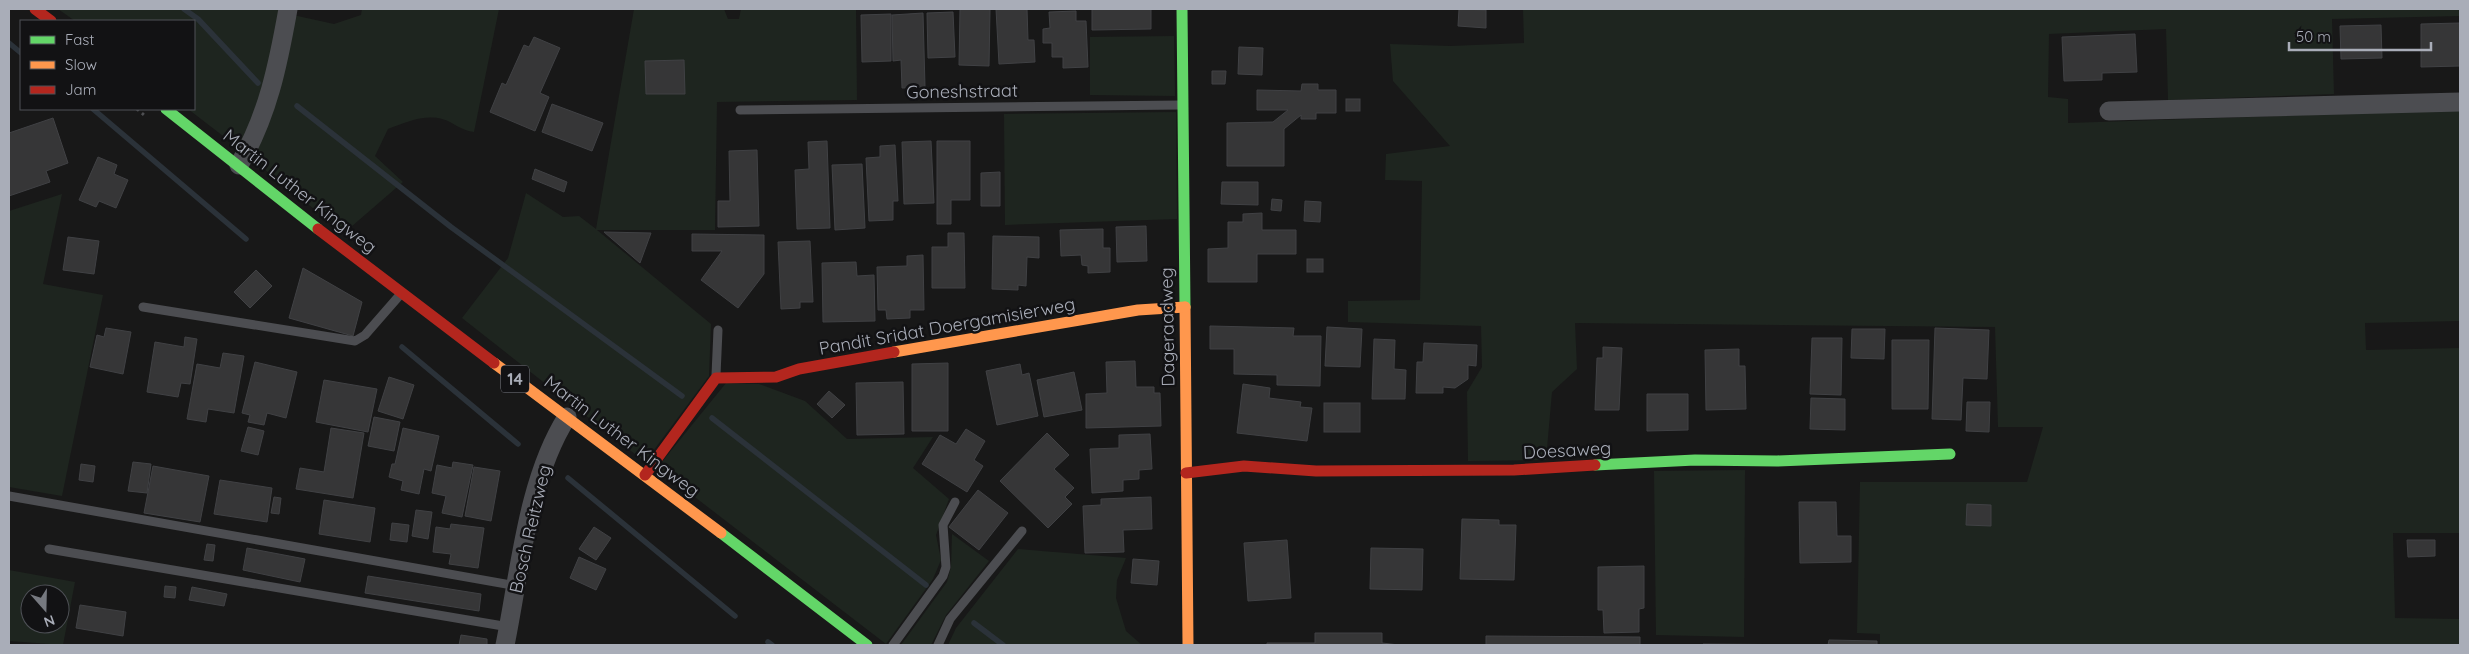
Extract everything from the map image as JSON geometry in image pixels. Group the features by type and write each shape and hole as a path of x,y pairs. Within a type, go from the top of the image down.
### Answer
{"street":[{"path":"35,9 51,20"},
{"path":"239,164 253,140 274,83 288,9"},
{"name":"Dageraadweg","path":"1182,9 1188,645"},
{"path":"2109,111 2460,102"},
{"name":"Martin Luther Kingweg","path":"167,110 239,164 401,294 645,474 868,645"},
{"name":"Pandit Sridat Doergamisierweg","path":"716,378 776,377 798,369 1010,330 1138,310 1184,307"},
{"path":"645,474 716,378"},
{"name":"Bosch Reitzweg","path":"507,636 540,474 557,434 567,417"},
{"name":"Doesaweg","path":"1186,473 1244,466 1316,471 1504,470 1695,460 1777,461 1950,454"}],"lane":[{"name":"Goneshstraat","path":"740,110 1184,105"},
{"path":"143,307 355,340 365,335 401,294"},
{"path":"716,378 718,330"},
{"path":"9,496 517,586"},
{"path":"893,645 943,576 946,567 943,525 955,502"},
{"path":"938,645 950,619 1022,531"},
{"path":"49,549 507,636"}],"shaded area":[{"path":"58,9 280,9 271,65 250,131 236,146 189,110 195,110 195,20 74,20"},
{"path":"362,9 499,9 474,132 464,130 446,120 435,118 414,120 388,129 375,156 403,182 344,233 249,157 293,15 334,24 361,15"},
{"path":"634,9 724,9 728,19 739,19 741,9 856,9 857,100 717,102 715,230 597,230 711,324 709,376 645,462 462,318 508,258 526,193 563,217 579,216 596,229"},
{"path":"1523,9 2460,9 2460,16 2332,19 2334,94 2168,100 2166,29 2049,34 2048,97 2068,99 2068,123 2460,110 2460,321 2365,323 2366,350 2460,348 2460,533 2393,533 2395,618 2460,619 2460,645 1880,645 1880,634 1857,633 1860,482 2027,482 2043,427 1998,427 1995,327 1575,323 1577,369 1552,392 1546,460 1468,461 1467,392 1482,367 1481,326 1348,322 1348,301 1420,300 1422,181 1385,180 1386,154 1450,146 1393,81 1390,44 1450,46 1524,43"},
{"path":"1174,36 1175,96 1090,95 1090,37"},
{"path":"1176,112 1177,219 1005,225 1004,114"},
{"path":"62,194 43,284 103,295 62,496 9,487 9,211"},
{"path":"726,383 759,384 805,401 847,439 933,437 913,468 949,499 936,535 941,560 933,579 886,644 657,468"},
{"path":"1745,470 1744,637 1656,635 1654,471"},
{"path":"952,534 989,561 946,615 931,645 901,645 947,582 951,567"},
{"path":"1018,549 1126,558 1117,580 1116,598 1126,631 1142,645 948,645 956,628"},
{"path":"9,570 75,582 70,608 70,584 20,584 20,634 65,634 63,645 9,641"}],"building":[{"path":"960,9 990,9 989,66 959,65"},
{"path":"996,9 1027,9 1028,40 1034,40 1035,62 999,64"},
{"path":"1092,9 1151,9 1151,29 1092,30"},
{"path":"1459,9 1486,10 1486,28 1458,26"},
{"path":"1076,11 1076,21 1086,21 1088,67 1063,68 1063,57 1052,57 1052,43 1043,43 1043,29 1050,28 1049,12"},
{"path":"953,12 955,57 928,58 927,13"},
{"path":"923,13 925,87 902,88 901,60 893,61 892,15"},
{"path":"891,14 891,61 862,62 861,15"},
{"path":"2460,23 2460,66 2421,67 2421,24"},
{"path":"2381,25 2382,58 2341,59 2340,26"},
{"path":"2135,34 2137,72 2102,73 2102,80 2064,81 2062,37"},
{"path":"534,37 560,48 540,93 549,97 535,131 490,112 502,83 506,85 524,45 529,47"},
{"path":"1239,47 1263,48 1262,75 1238,74"},
{"path":"684,60 685,94 646,94 645,61"},
{"path":"1212,71 1226,71 1225,84 1212,84"},
{"path":"1302,84 1318,84 1318,90 1336,90 1336,113 1316,113 1316,119 1301,119 1301,115 1284,129 1284,166 1227,166 1227,123 1273,122 1288,110 1257,110 1257,90 1301,91"},
{"path":"1346,99 1360,99 1360,111 1346,111"},
{"path":"552,104 603,123 592,151 542,132"},
{"path":"53,118 68,163 46,171 50,182 9,196 9,133"},
{"path":"827,141 830,228 797,229 795,170 809,169 808,142"},
{"path":"931,141 934,203 904,204 902,142"},
{"path":"937,141 970,141 970,200 951,200 951,224 937,224"},
{"path":"895,145 898,201 893,201 893,220 869,221 866,158 880,157 880,146"},
{"path":"757,150 759,226 718,227 718,201 730,201 729,151"},
{"path":"98,157 117,165 114,174 128,180 116,208 99,201 96,207 79,200"},
{"path":"862,164 865,228 835,230 832,165"},
{"path":"535,169 567,182 564,192 532,179"},
{"path":"1000,172 1000,206 981,206 981,173"},
{"path":"1222,182 1258,182 1258,205 1221,204"},
{"path":"1272,199 1282,200 1281,211 1271,210"},
{"path":"1305,201 1321,202 1320,222 1304,221"},
{"path":"1262,213 1262,230 1296,230 1296,254 1257,254 1257,282 1208,282 1208,249 1228,248 1228,222 1243,222 1243,214"},
{"path":"1146,226 1147,261 1117,262 1116,227"},
{"path":"1103,229 1103,248 1110,248 1110,272 1088,273 1088,266 1082,265 1081,255 1061,256 1060,230"},
{"path":"604,232 651,233 640,263"},
{"path":"948,233 964,233 965,288 932,288 932,247 948,247"},
{"path":"692,234 764,235 764,274 738,308 701,280 722,251 692,251"},
{"path":"993,236 1039,237 1039,258 1027,257 1026,286 1018,285 1018,290 992,289"},
{"path":"68,237 99,241 94,274 63,270"},
{"path":"810,241 813,302 800,302 800,308 781,309 778,242"},
{"path":"923,255 924,310 910,310 910,318 887,319 886,310 878,310 877,267 907,266 907,256"},
{"path":"1307,259 1323,259 1323,272 1307,272"},
{"path":"856,262 857,276 874,275 875,321 823,322 822,263"},
{"path":"303,268 362,302 353,336 289,318"},
{"path":"256,270 272,286 250,308 234,292"},
{"path":"1210,326 1294,328 1293,336 1321,336 1320,386 1277,385 1277,375 1234,374 1234,349 1210,349"},
{"path":"1327,327 1362,329 1360,367 1325,366"},
{"path":"106,328 131,332 123,374 90,367 97,335 104,337"},
{"path":"1935,328 1989,330 1987,379 1963,378 1961,420 1932,419"},
{"path":"1852,329 1885,329 1884,359 1851,358"},
{"path":"185,337 197,339 190,384 181,383 178,397 147,392 155,342 184,347"},
{"path":"1812,338 1842,338 1841,395 1810,394"},
{"path":"1374,339 1395,340 1394,369 1406,370 1405,399 1372,399"},
{"path":"1892,340 1929,340 1928,409 1892,409"},
{"path":"1424,343 1477,345 1476,366 1468,365 1468,379 1455,388 1443,387 1443,393 1416,393 1417,362 1423,362"},
{"path":"1603,347 1622,348 1619,410 1595,410 1597,358 1603,358"},
{"path":"1739,349 1739,366 1745,366 1746,409 1706,410 1705,350"},
{"path":"223,353 244,356 234,413 208,409 206,422 187,419 197,364 220,368"},
{"path":"1135,361 1136,387 1154,387 1154,393 1160,393 1161,426 1086,428 1086,394 1107,393 1106,362"},
{"path":"255,362 297,372 286,418 267,413 264,425 248,422 250,415 242,413"},
{"path":"948,363 948,431 912,431 912,364"},
{"path":"1020,364 1022,375 1029,373 1038,416 997,425 986,371"},
{"path":"1074,372 1082,410 1044,417 1037,380"},
{"path":"389,377 414,385 403,419 378,411"},
{"path":"324,380 377,389 368,432 316,422"},
{"path":"903,382 904,434 857,435 856,383"},
{"path":"1243,384 1270,388 1269,398 1301,402 1300,407 1312,408 1307,441 1237,433"},
{"path":"829,391 845,405 832,418 817,404"},
{"path":"1647,394 1688,394 1688,430 1647,431"},
{"path":"1811,398 1845,399 1845,430 1810,429"},
{"path":"1967,402 1990,402 1989,432 1966,431"},
{"path":"1324,403 1360,403 1360,432 1324,432"},
{"path":"374,417 400,422 394,451 368,446"},
{"path":"248,427 264,431 258,455 241,451"},
{"path":"331,428 364,433 353,498 296,489 300,468 324,472"},
{"path":"403,428 439,436 431,471 424,469 419,494 401,490 403,481 389,477 392,464 395,464"},
{"path":"966,429 985,441 974,460 983,466 967,492 922,464 940,435 956,444"},
{"path":"1047,433 1069,455 1054,469 1074,488 1065,497 1072,504 1048,528 1000,481"},
{"path":"1150,434 1152,469 1139,470 1139,479 1123,480 1123,491 1092,493 1090,449 1119,448 1119,435"},
{"path":"133,462 151,464 147,493 128,491"},
{"path":"453,462 473,465 462,517 442,513 446,496 432,493 437,465 452,468"},
{"path":"81,464 95,466 93,482 79,480"},
{"path":"153,466 209,476 200,522 144,513"},
{"path":"474,467 500,471 491,521 465,516"},
{"path":"220,480 272,488 267,522 214,514"},
{"path":"978,490 1008,513 979,550 949,527"},
{"path":"274,497 281,498 279,514 271,513"},
{"path":"1151,497 1152,529 1123,530 1124,552 1085,553 1083,506 1101,505 1101,499"},
{"path":"324,500 375,508 370,542 319,534"},
{"path":"1799,502 1836,502 1837,536 1851,536 1851,562 1800,563"},
{"path":"1967,504 1991,505 1991,526 1966,525"},
{"path":"416,510 432,512 428,539 412,536"},
{"path":"1462,519 1499,520 1499,525 1516,525 1514,580 1460,579"},
{"path":"392,523 409,525 407,542 390,540"},
{"path":"451,524 484,528 478,568 449,564 451,554 433,552 436,527 450,529"},
{"path":"594,527 611,538 596,560 579,549"},
{"path":"1287,540 1291,598 1248,601 1244,543"},
{"path":"2407,540 2435,540 2435,556 2408,557"},
{"path":"207,544 215,545 213,561 204,560"},
{"path":"247,548 305,559 300,582 243,570"},
{"path":"1371,548 1423,549 1422,590 1370,589"},
{"path":"579,557 606,569 596,590 570,578"},
{"path":"1133,559 1159,561 1157,585 1131,583"},
{"path":"1644,566 1644,608 1639,609 1639,632 1604,633 1603,610 1598,610 1598,567"},
{"path":"368,576 481,594 479,611 365,593"},
{"path":"165,586 176,587 175,598 164,597"},
{"path":"192,587 227,594 224,606 189,600"},
{"path":"80,605 126,612 123,636 76,628"},
{"path":"1315,633 1382,633 1382,643 1399,645 1267,645 1267,643 1315,643"},
{"path":"461,635 487,639 487,645 459,645"},
{"path":"1486,636 1640,637 1640,645 1486,645"},
{"path":"1829,640 1877,641 1877,645 1828,645"},
{"path":"1703,644 1824,645 1703,645"}],"waterway":[{"path":"184,9 198,19 258,83"},
{"path":"9,43 20,52"},
{"path":"297,106 451,227 682,396"},
{"path":"94,110 246,239"},
{"path":"402,347 518,444"},
{"path":"712,418 926,585"},
{"path":"568,478 735,616"},
{"path":"974,623 1003,645"},
{"path":"768,642 772,645"}],"traffic: fast":[{"path":"1182,9 1185,307"},
{"path":"167,110 318,229"},
{"path":"1595,465 1695,460 1777,461 1950,454"},
{"path":"721,533 867,645"}],"traffic: slow":[{"path":"1185,307 1188,645"},
{"path":"894,352 1138,310 1185,307"},
{"path":"494,363 721,533"}],"traffic: jam":[{"path":"35,9 50,20"},
{"path":"318,229 494,363"},
{"path":"645,475 716,378 776,377 799,369 894,352"},
{"path":"1186,473 1244,466 1316,471 1514,470 1595,465"}]}
